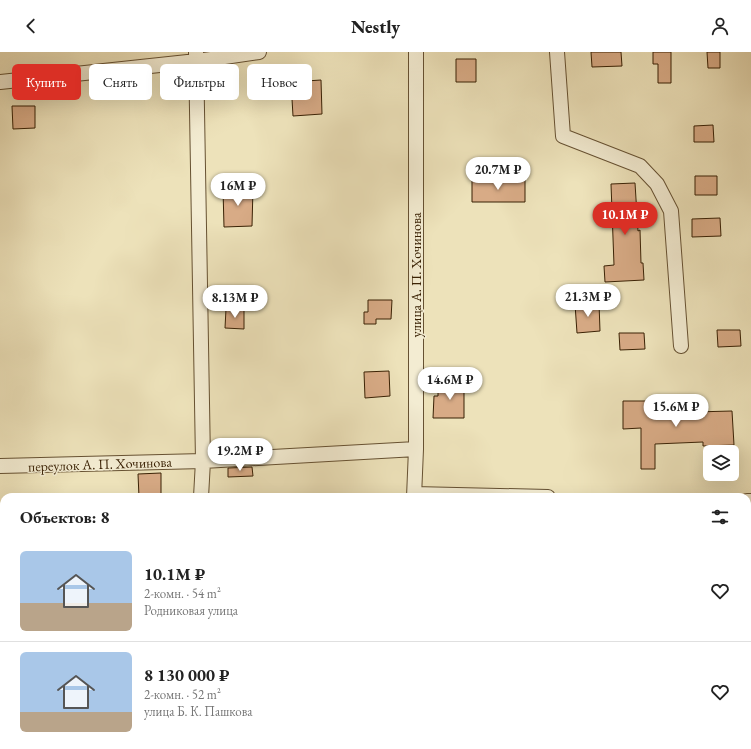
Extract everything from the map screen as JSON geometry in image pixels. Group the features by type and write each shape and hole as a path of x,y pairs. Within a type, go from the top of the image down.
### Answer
{"street":[{"path":"0,82 197,57 259,52"},
{"name":"улица А. П. Хочинова","path":"414,493 416,449 416,52"},
{"path":"557,52 563,136 640,166 657,184 671,211 681,346"},
{"path":"197,57 203,461 201,493"},
{"name":"переулок А. П. Хочинова","path":"0,466 203,461 416,449"}],"building":[{"path":"591,52 621,52 622,66 592,67"},
{"path":"653,52 671,52 671,83 658,83 658,64 653,64"},
{"path":"707,52 720,52 720,68 708,68"},
{"path":"456,59 476,59 476,82 456,82"},
{"path":"321,80 322,114 293,116 292,100 312,100 312,81"},
{"path":"12,106 35,106 35,128 13,129"},
{"path":"713,125 714,142 694,142 694,126"},
{"path":"695,176 717,176 717,195 695,195"},
{"path":"472,180 525,180 525,202 472,202"},
{"path":"635,183 638,231 640,230 641,263 643,263 644,280 605,282 604,266 614,265 611,184"},
{"path":"253,188 252,226 224,227 223,189"},
{"path":"720,218 721,236 692,237 692,219"},
{"path":"368,300 392,300 391,319 376,319 376,324 364,324 364,312 368,312"},
{"path":"599,303 600,331 577,333 575,304"},
{"path":"226,309 244,310 244,329 225,328"},
{"path":"717,330 740,330 741,346 718,347"},
{"path":"619,333 644,333 645,349 620,350"},
{"path":"389,371 390,396 365,398 364,372"},
{"path":"438,383 464,383 464,418 433,418 434,396 438,396"},
{"path":"623,401 654,401 654,411 732,411 734,445 703,445 703,442 655,444 655,469 641,469 641,428 623,429"},
{"path":"252,467 253,476 228,477 228,468"},
{"path":"161,473 161,493 139,493 138,474"}]}
